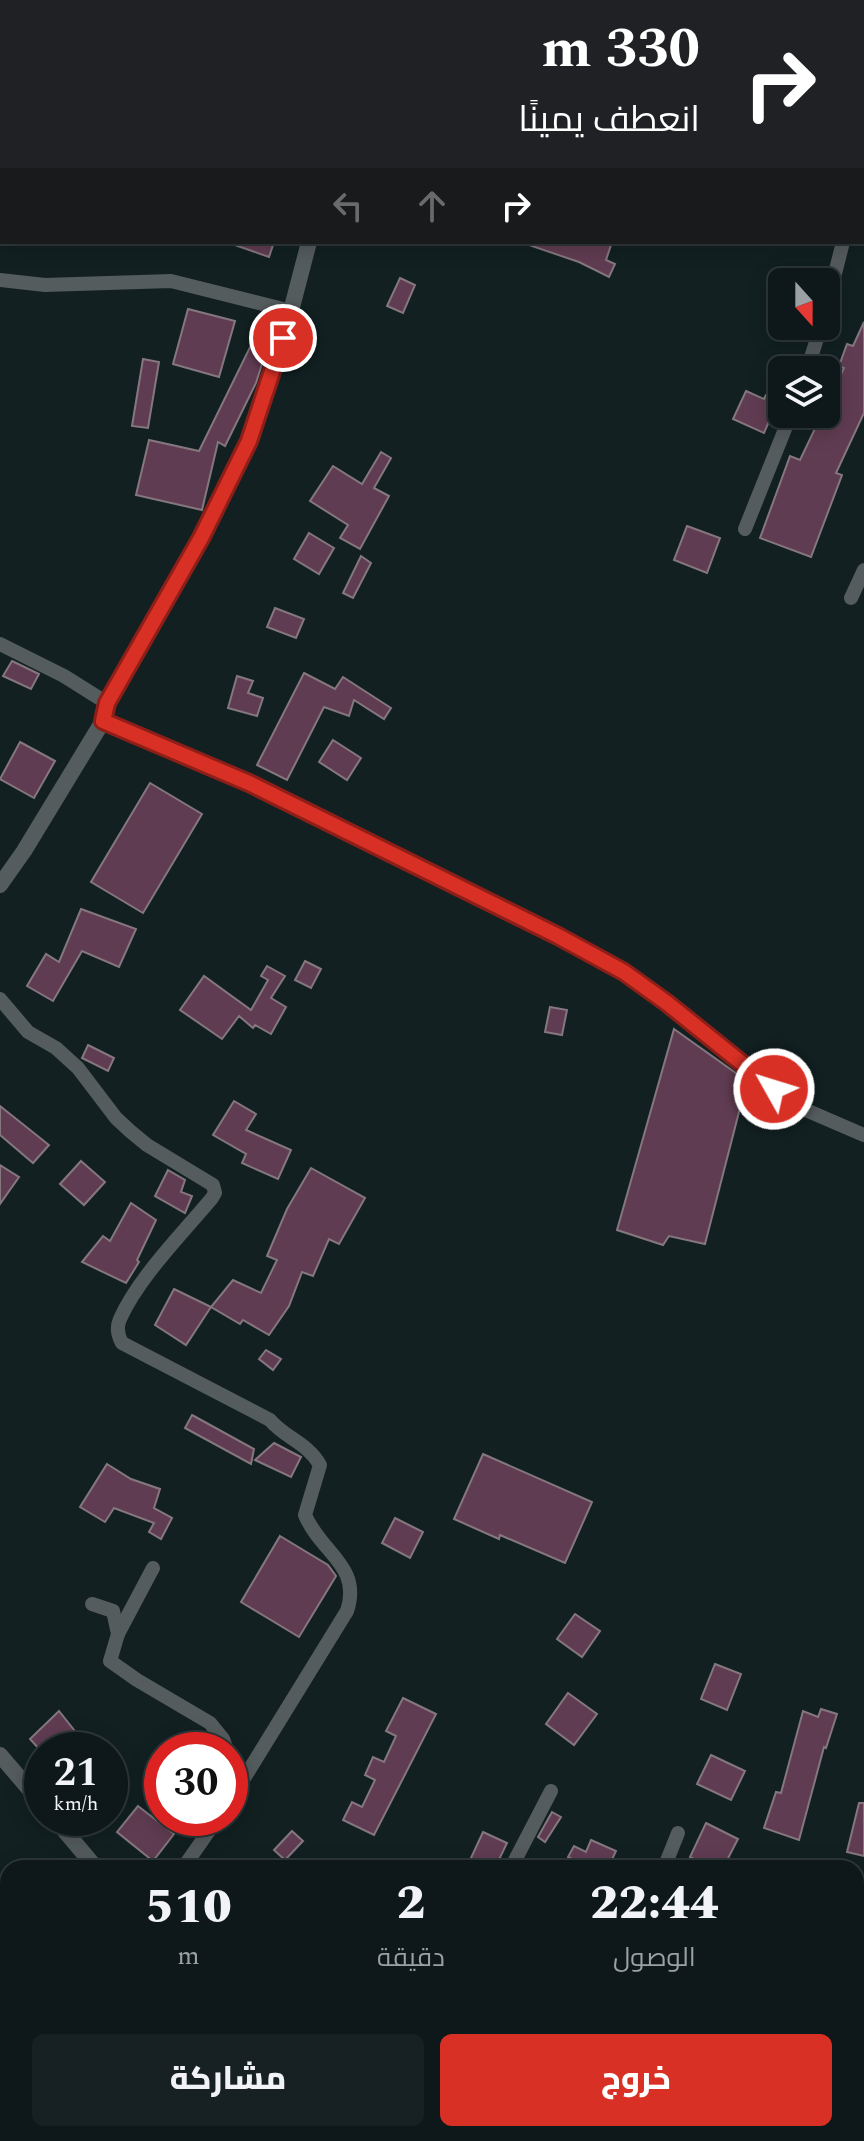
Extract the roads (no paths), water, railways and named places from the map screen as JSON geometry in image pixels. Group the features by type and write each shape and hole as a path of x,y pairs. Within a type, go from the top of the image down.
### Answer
{"street":[{"path":"1,881 103,721 107,703 201,538 249,441 291,311 308,244"},
{"path":"836,268 842,244"},
{"path":"0,280 45,285 171,281 291,311"},
{"path":"745,529 785,428"},
{"path":"851,598 864,570"},
{"path":"0,644 64,676 107,703"},
{"path":"103,721 249,783 558,936 624,972 792,1104 864,1135"},
{"path":"0,999 28,1032 56,1048 78,1068 116,1118 130,1131 147,1145 213,1185 215,1193 212,1198 154,1267 119,1321 118,1335 122,1343 270,1420 282,1434 311,1450 320,1465 305,1515 320,1542 346,1569 351,1582 351,1598 347,1611 248,1773"},
{"path":"153,1568 118,1634 110,1661 210,1723 217,1732"},
{"path":"92,1604 113,1611 118,1634"},
{"path":"0,1755 24,1783"},
{"path":"515,1860 551,1791"},
{"path":"667,1860 678,1833"},
{"path":"69,1836 89,1860"},
{"path":"189,1860 205,1836"}]}
